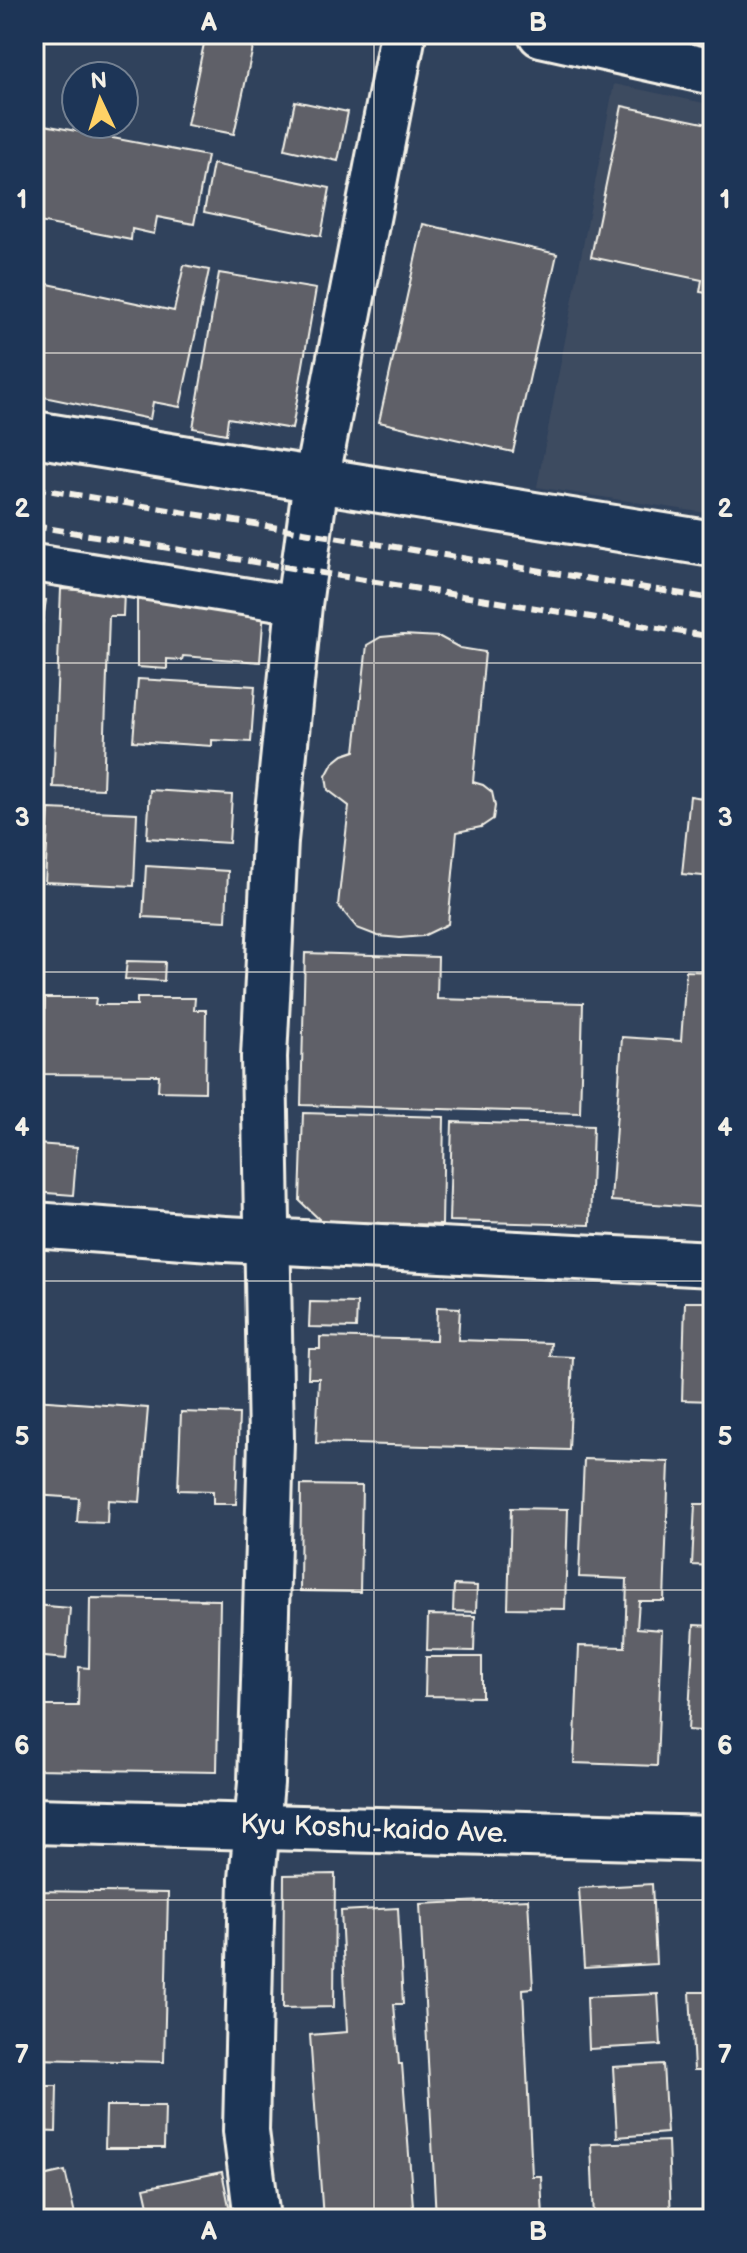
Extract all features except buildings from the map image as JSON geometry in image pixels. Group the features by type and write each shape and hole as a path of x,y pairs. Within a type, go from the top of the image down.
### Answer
{"street":[{"path":"257,2219 246,2131 252,1879 261,1783 271,1440 264,1057 273,887 299,605 316,481 403,34"},
{"path":"541,34 713,72"},
{"path":"34,434 713,544"},
{"path":"34,1225 267,1241 713,1264"},
{"name":"Kyu Koshu-kaido Ave.","path":"34,1821 713,1839"}],"lane":[{"path":"34,563 299,605"}],"shaded area":[{"path":"614,84 713,105 713,514 537,487"}],"railway":[{"path":"34,488 713,599"},
{"path":"34,526 713,637"}]}
